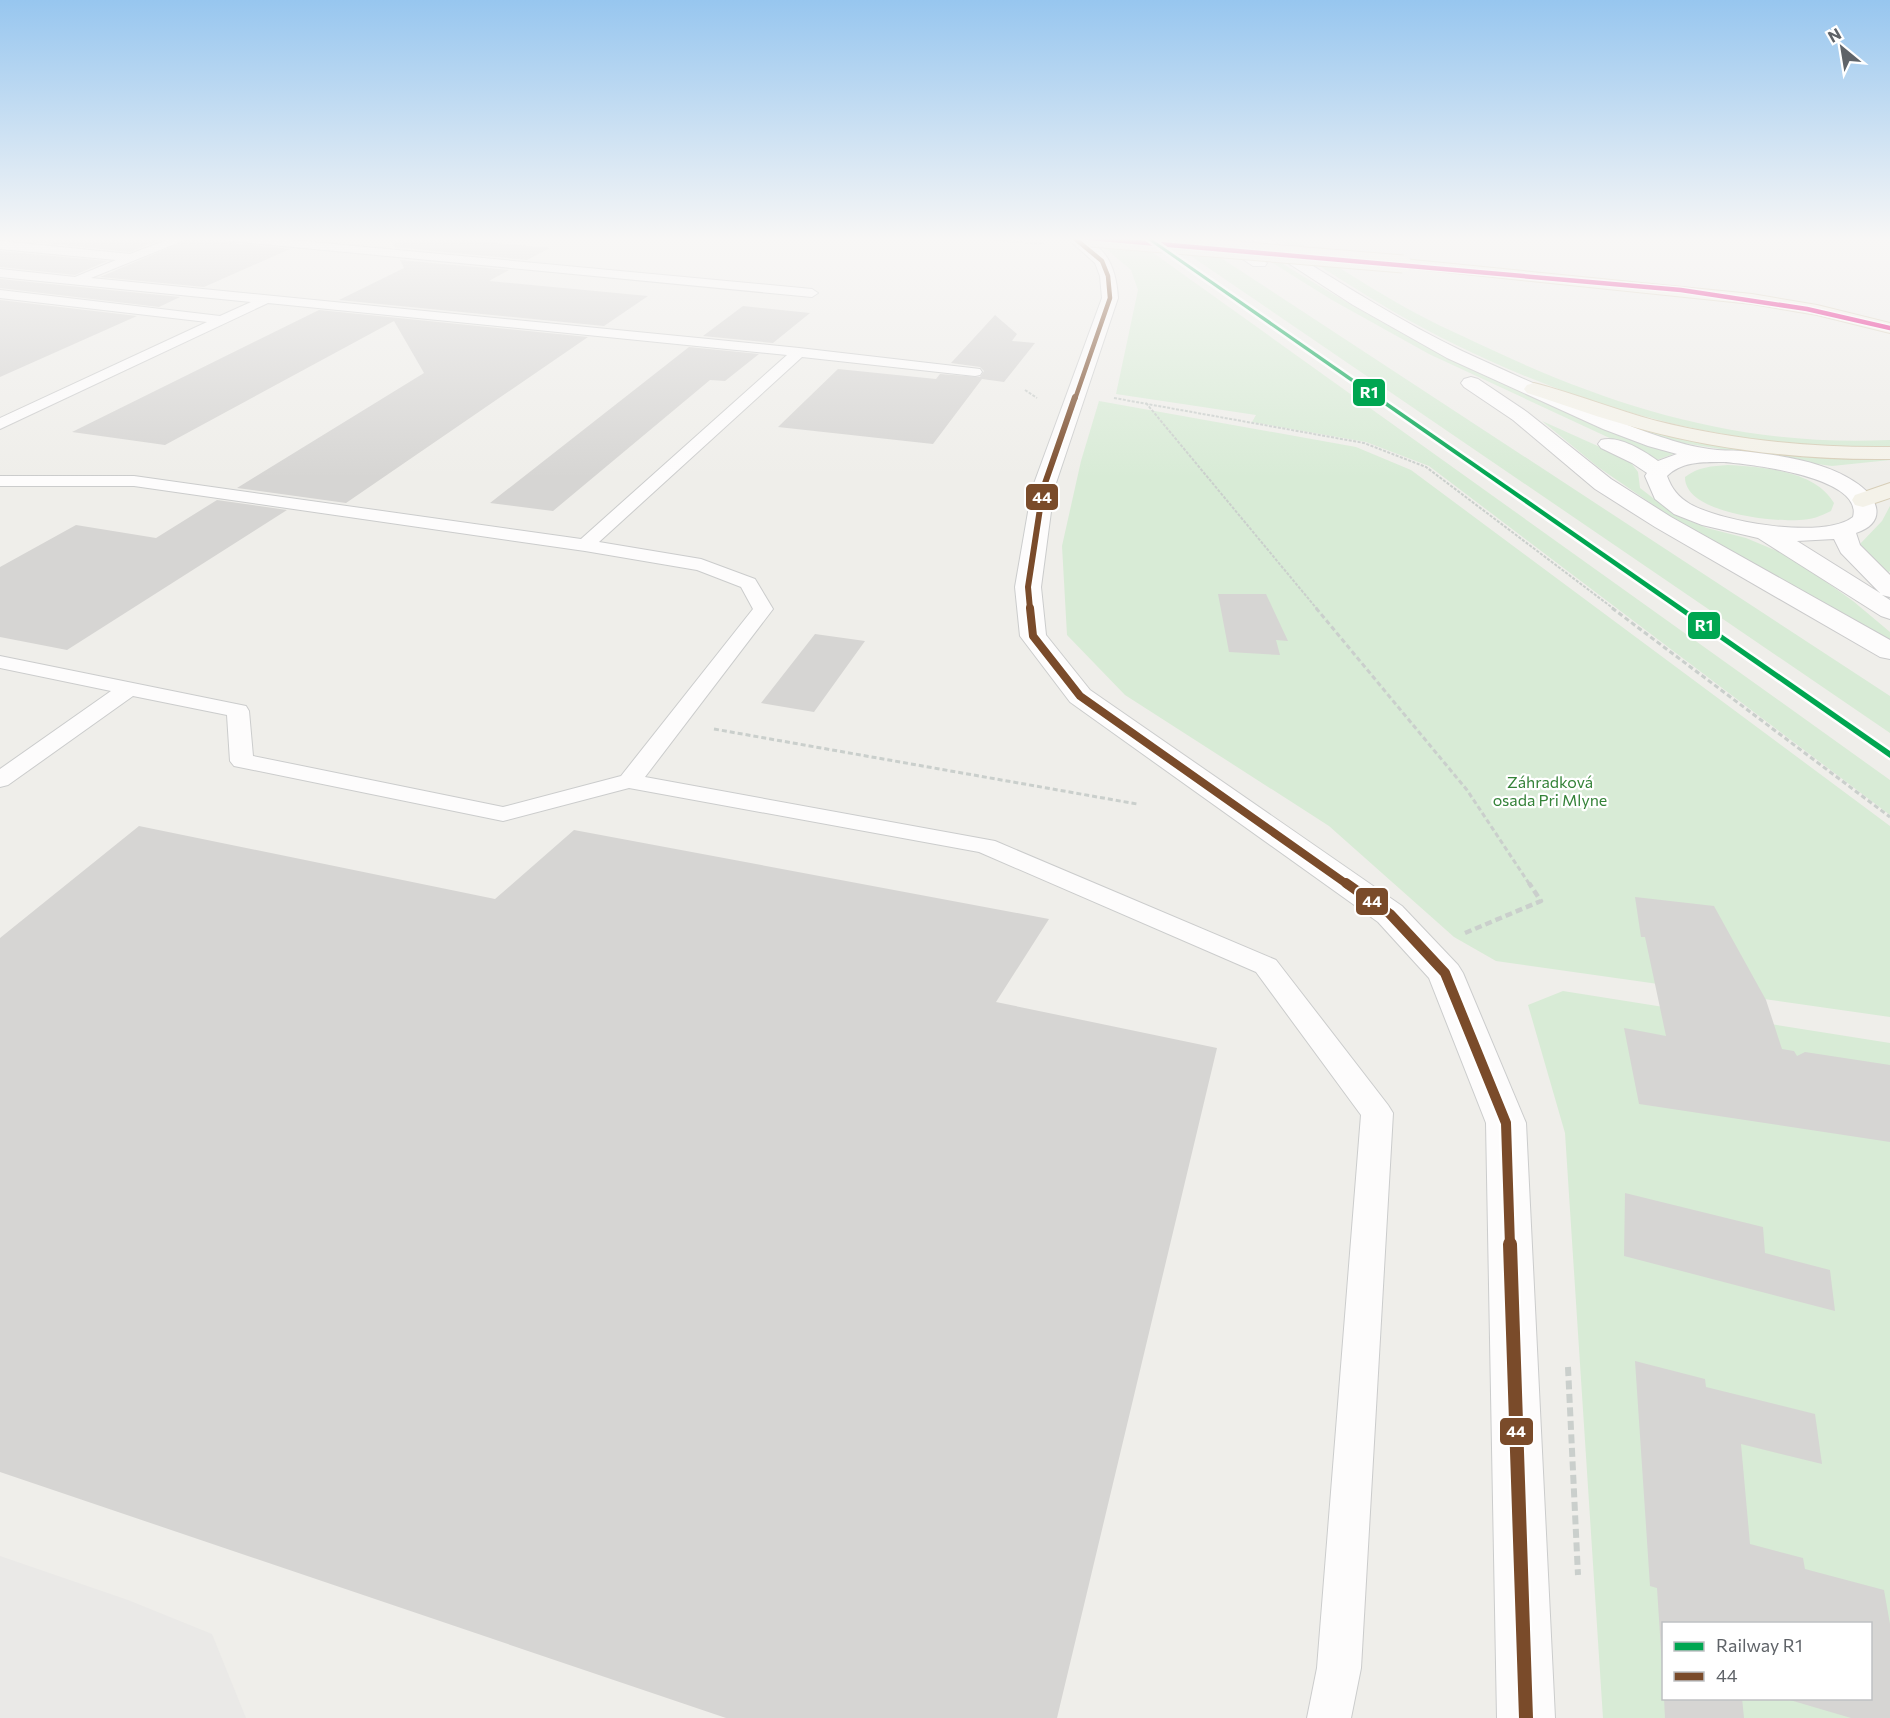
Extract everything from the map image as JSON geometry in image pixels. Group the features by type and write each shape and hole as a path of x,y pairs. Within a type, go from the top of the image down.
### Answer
{"main road":[{"path":"1103,317 1043,489 1028,587 1033,636 1080,696 1390,914 1445,973 1506,1123 1526,1718"},
{"path":"1389,317 1454,354 1534,388 1610,425 1655,442 1710,456 1766,460 1820,474 1846,486 1863,500 1867,509 1865,518 1857,525 1843,531 1805,535 1760,532 1713,521 1676,505 1658,487 1656,476 1659,472 1678,461 1710,456"},
{"path":"1846,317 1890,328"},
{"path":"1659,472 1640,458 1461,378 1520,416 1603,484 1653,516 1890,651"},
{"path":"1534,388 1628,419 1688,434 1807,452 1890,453"},
{"path":"1820,474 1890,467"},
{"path":"1863,500 1890,490"},
{"path":"1843,531 1849,548 1890,589"},
{"path":"1760,532 1796,550 1890,611"}],"lane":[{"path":"199,317 222,320"},
{"path":"0,424 228,317"},
{"path":"441,317 799,352 975,372"},
{"path":"585,544 799,352"},
{"path":"0,481 134,481 585,544 701,566 748,583 763,609 629,781"},
{"path":"0,662 238,711 242,761 503,814 629,781 986,846 1266,966 1377,1113 1339,1668 1329,1718"},
{"path":"0,780 129,689"}],"path":[{"path":"1077,393 1145,403 1364,443 1426,467 1890,817"},
{"path":"1145,403 1467,790 1541,901 1454,937"},
{"path":"675,722 1137,804"},
{"path":"1567,1356 1578,1578"}],"green space":[{"path":"1132,317 1243,317 1890,780 1890,815 1429,466 1366,442 1252,422 1256,415 1116,394"},
{"path":"1281,317 1311,317 1890,696 1890,733"},
{"path":"1363,317 1373,317 1469,367 1596,424 1643,443 1676,453 1657,460 1429,354"},
{"path":"1404,317 1424,317 1536,370 1634,406 1683,420 1784,437 1836,441 1890,440 1890,446 1856,448 1788,444 1706,431 1659,420 1565,392 1432,333"},
{"name":"Záhradková osada Pri Mlyne","path":"1099,401 1356,447 1411,470 1890,826 1890,1017 1496,961 1454,937 1329,826 1125,695 1067,635 1062,546 1081,461"},
{"path":"1542,421 1629,460 1638,472 1640,488 1675,515 1707,528 1746,538 1791,557 1853,601 1890,632 1890,640 1678,522 1598,467"},
{"path":"1621,422 1773,453 1828,458 1890,458 1890,460 1832,466 1795,461 1664,440"},
{"path":"1728,465 1771,469 1801,477 1814,483 1825,492 1834,503 1831,511 1803,520 1751,517 1714,507 1699,499 1689,489 1685,477 1705,468"},
{"path":"1890,506 1890,571 1888,573 1860,544 1882,521"},
{"path":"1563,991 1890,1043 1890,1718 1603,1718 1565,1133 1528,1005"}],"building":[{"path":"0,317 134,317 0,377"},
{"path":"304,317 390,317 588,337 346,503 237,488 424,373 394,321 165,445 72,432"},
{"path":"514,317 617,317 604,326"},
{"path":"728,317 805,317 773,343 703,336"},
{"path":"993,317 998,317 1017,334 1012,341 1035,343 1004,382 982,379 933,444 778,427 838,369 936,379 940,374 980,377 984,371 980,367 951,363"},
{"path":"689,347 759,354 725,381 710,380 553,511 490,503"},
{"path":"217,500 287,510 67,650 0,637 0,567 76,525 156,538"},
{"path":"1218,594 1266,594 1288,641 1276,640 1280,655 1229,652"},
{"path":"815,634 865,641 814,712 761,703"},
{"path":"139,826 495,899 574,830 1049,919 996,1002 1217,1048 1057,1718 726,1718 0,1472 0,938"},
{"path":"1635,897 1714,906 1766,1000 1782,1049 1794,1051 1797,1056 1805,1052 1890,1065 1890,1142 1639,1104 1624,1028 1666,1036 1645,937 1641,937"},
{"path":"1625,1193 1763,1227 1765,1253 1830,1270 1835,1311 1624,1256"},
{"path":"1635,1361 1705,1379 1706,1387 1815,1414 1822,1464 1741,1444 1750,1544 1803,1558 1805,1569 1884,1590 1890,1624 1890,1718 1851,1718 1790,1700 1872,1700 1872,1622 1662,1622 1662,1666 1657,1588 1650,1586"},
{"path":"1664,1700 1742,1700 1744,1718 1665,1718"}],"taxiway":[{"path":"0,1672 128,1718"}],"rail line":[{"name":"R1","path":"1261,317 1890,755"}],"transit line":[{"name":"44","path":"1103,317 1043,489 1028,587 1033,636 1080,696 1390,914 1445,973 1506,1123 1526,1718"},
{"path":"1850,317 1890,328"}]}
